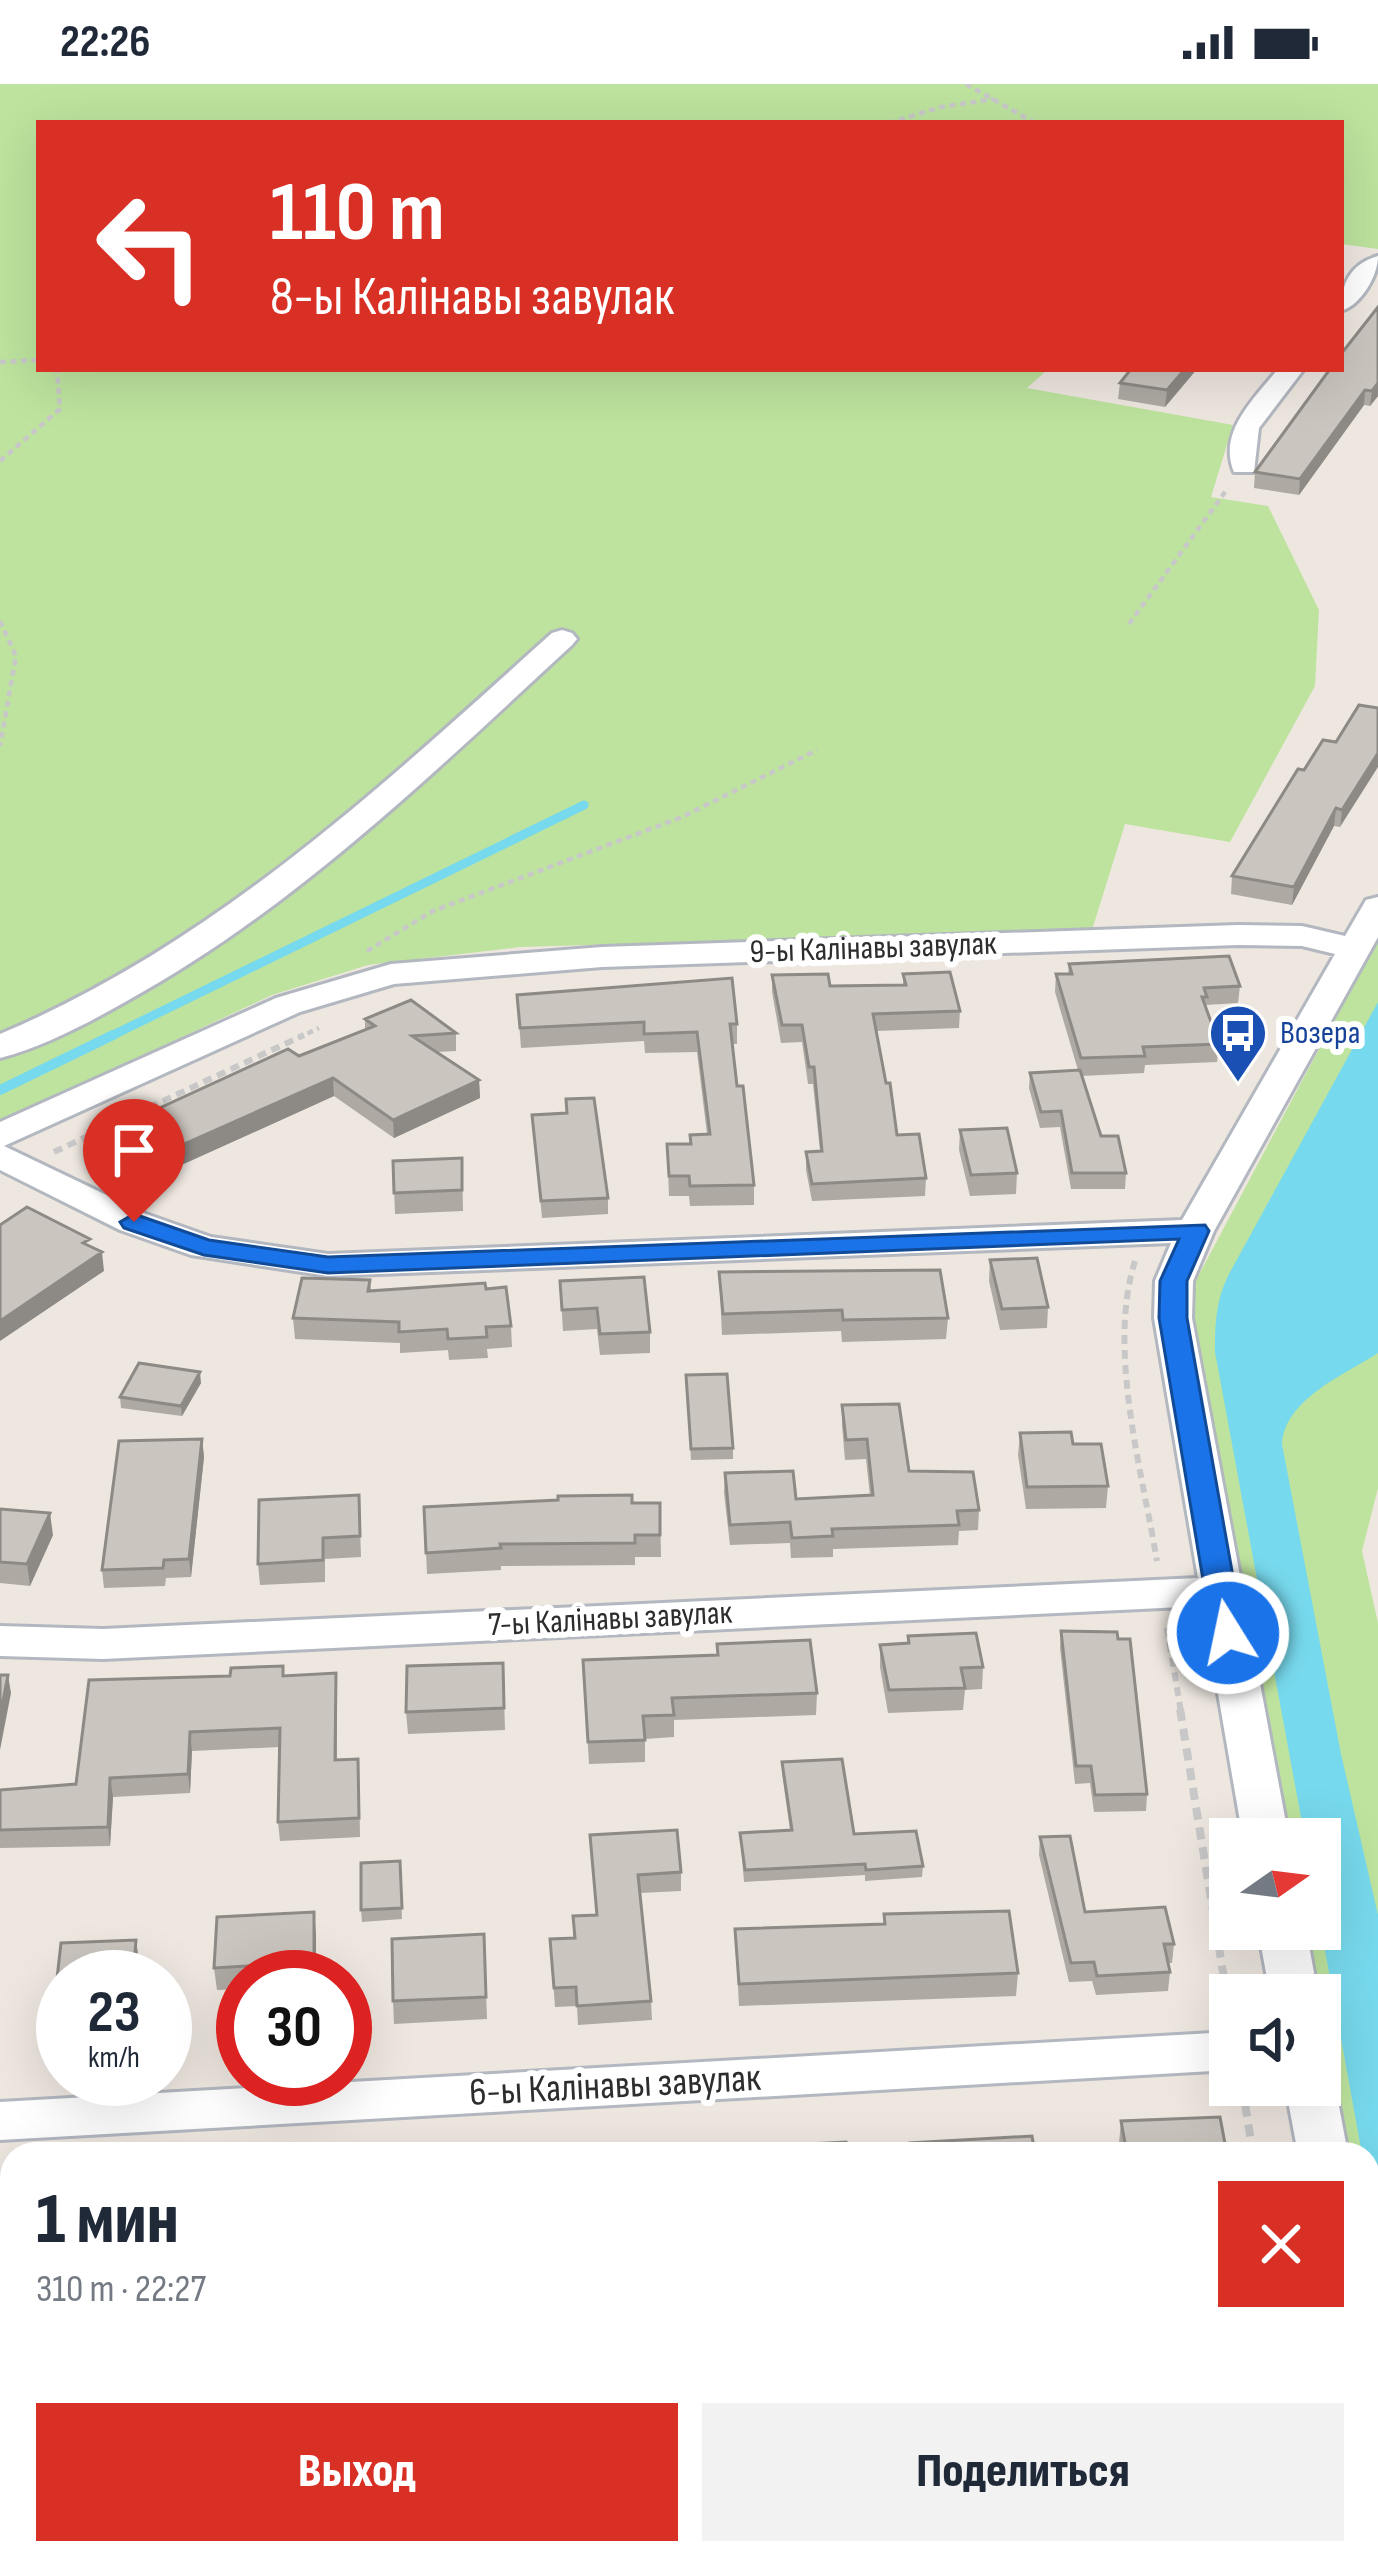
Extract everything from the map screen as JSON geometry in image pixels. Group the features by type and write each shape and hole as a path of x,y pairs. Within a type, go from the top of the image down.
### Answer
{"street":[{"path":"1344,300 1368,268 1378,263"},
{"path":"1244,466 1246,427 1289,372"},
{"path":"0,1047 89,1011 170,965 382,801 562,639"},
{"path":"1261,1818 1173,1318 1174,1281 1196,1231 1378,907"},
{"name":"9-ы Калінавы завулак","path":"7,1153 335,988 391,974 602,957 1238,935 1303,936 1355,947"},
{"path":"7,1153 134,1222 204,1247 328,1265 1196,1231"},
{"name":"7-ы Калінавы завулак","path":"0,1641 103,1644 1220,1591"},
{"name":"6-ы Калінавы завулак","path":"0,2121 1209,2052"},
{"path":"1314,2106 1321,2142"}],"path":[{"path":"966,84 1030,120"},
{"path":"899,120 994,99"},
{"path":"0,362 36,359"},
{"path":"0,461 60,409 57,372"},
{"path":"1129,624 1244,466"},
{"path":"0,621 16,656 0,746"},
{"path":"335,988 374,944 418,919 682,817 818,750"},
{"path":"7,1153 323,1026"},
{"path":"1245,2106 1251,2142"}],"green space":[{"path":"0,84 1378,84 1378,249 1344,244 1344,120 36,120 36,372 1045,372 1027,388 1233,425 1211,497 1268,506 1319,610 1315,686 1230,842 1125,824 1092,930 520,947 368,965 272,995 0,1122"},
{"path":"1378,938 1378,1488 1362,1551 1378,1623 1378,2142 1343,2142 1337,2106 1341,1974 1312,1974 1308,1950 1341,1950 1341,1818 1283,1818 1194,1327 1194,1284"}],"water":[{"path":"1378,1002 1378,1353 1305,1401 1293,1414 1282,1444 1341,1754 1378,1915 1378,2142 1360,2142 1341,2039 1341,1974 1329,1974 1325,1950 1341,1950 1341,1818 1301,1818 1215,1352 1221,1293"}],"building":[{"path":"1378,307 1378,383 1372,391 1365,390 1300,479 1255,472 1328,372 1344,372 1344,350"},
{"path":"1129,372 1182,372 1167,390 1120,383"},
{"path":"1359,705 1378,708 1378,753 1342,810 1336,808 1294,887 1232,876 1298,769 1304,770 1323,740 1336,742"},
{"path":"1229,956 1240,986 1204,988 1207,997 1202,997 1219,1044 1143,1047 1145,1056 1081,1058 1056,974 1072,974 1069,964"},
{"path":"950,972 960,1011 873,1014 897,1135 919,1134 926,1178 812,1184 806,1152 822,1151 814,1067 809,1067 802,1025 782,1025 772,975 828,974 830,986 906,985 903,974"},
{"path":"732,978 737,1024 730,1024 737,1086 743,1086 754,1185 690,1186 689,1176 669,1176 667,1144 691,1144 690,1135 710,1134 697,1032 644,1034 644,1022 520,1028 517,995"},
{"path":"411,1000 456,1033 412,1036 479,1080 393,1120 333,1078 166,1152 127,1123 288,1049 299,1056 375,1026 365,1019"},
{"path":"1080,1070 1101,1136 1118,1136 1126,1173 1072,1173 1061,1111 1041,1112 1030,1073"},
{"path":"594,1098 608,1198 541,1201 532,1115 567,1113 566,1099"},
{"path":"1007,1128 1017,1173 971,1175 960,1130"},
{"path":"462,1158 462,1190 394,1193 393,1161"},
{"path":"27,1207 90,1239 83,1243 102,1252 0,1321 0,1225"},
{"path":"1037,1258 1048,1307 1002,1309 990,1260"},
{"path":"940,1270 948,1318 843,1320 842,1310 723,1314 719,1272"},
{"path":"644,1277 650,1332 600,1334 597,1308 562,1310 560,1281"},
{"path":"302,1278 370,1280 368,1291 485,1283 486,1289 506,1287 511,1326 486,1327 487,1337 448,1339 447,1329 399,1332 399,1322 293,1318"},
{"path":"139,1363 200,1372 181,1406 120,1397"},
{"path":"727,1374 733,1448 691,1449 686,1375"},
{"path":"899,1404 909,1471 973,1472 979,1510 957,1511 959,1525 832,1529 833,1536 792,1538 790,1522 730,1525 725,1473 793,1471 796,1499 873,1495 867,1439 846,1440 842,1405"},
{"path":"1071,1432 1073,1444 1101,1444 1108,1486 1027,1487 1020,1433"},
{"path":"202,1439 189,1559 164,1560 163,1568 102,1570 119,1441"},
{"path":"359,1495 360,1536 323,1538 323,1560 258,1564 259,1500"},
{"path":"632,1495 632,1503 660,1503 660,1535 635,1535 635,1543 500,1544 501,1548 426,1553 424,1507"},
{"path":"0,1509 50,1513 27,1564 0,1562"},
{"path":"1061,1631 1117,1632 1118,1639 1130,1639 1147,1794 1095,1795 1091,1766 1076,1766"},
{"path":"976,1633 983,1667 961,1668 965,1688 889,1690 880,1645 909,1643 908,1636"},
{"path":"810,1640 817,1693 672,1698 674,1715 643,1716 645,1740 588,1742 583,1660 718,1655 717,1644"},
{"path":"503,1663 504,1708 406,1712 407,1666"},
{"path":"283,1666 283,1676 336,1673 335,1760 358,1759 359,1818 278,1822 280,1728 190,1732 188,1774 110,1778 108,1827 0,1830 0,1790 76,1784 89,1680 230,1676 231,1668"},
{"path":"0,1675 8,1675 0,1716"},
{"path":"842,1759 854,1834 916,1831 923,1866 745,1870 740,1833 792,1830 782,1762"},
{"path":"677,1830 681,1872 638,1875 651,2001 577,2006 576,1987 554,1988 550,1939 575,1938 573,1916 597,1915 590,1835"},
{"path":"1070,1836 1085,1912 1165,1907 1174,1944 1164,1944 1170,1972 1097,1976 1094,1962 1071,1963 1040,1837"},
{"path":"400,1861 402,1908 361,1910 361,1863"},
{"path":"1009,1911 1018,1973 739,1984 735,1929 885,1924 884,1914"},
{"path":"314,1912 314,1950 216,1950 214,1968 217,1917"},
{"path":"484,1934 486,1997 393,2001 392,1939"},
{"path":"136,1940 135,1950 60,1950 61,1943"},
{"path":"1220,2117 1225,2142 1125,2142 1121,2121"},
{"path":"1032,2136 1033,2142 927,2142"}],"waterway":[{"path":"107,1038 584,805"},
{"path":"0,1090 113,1035"}],"place":[{"name":"Возера","path":"1238,1084"}],"route":[{"path":"134,1222 204,1247 328,1265 1196,1231 1174,1281 1173,1318 1228,1633"}]}
